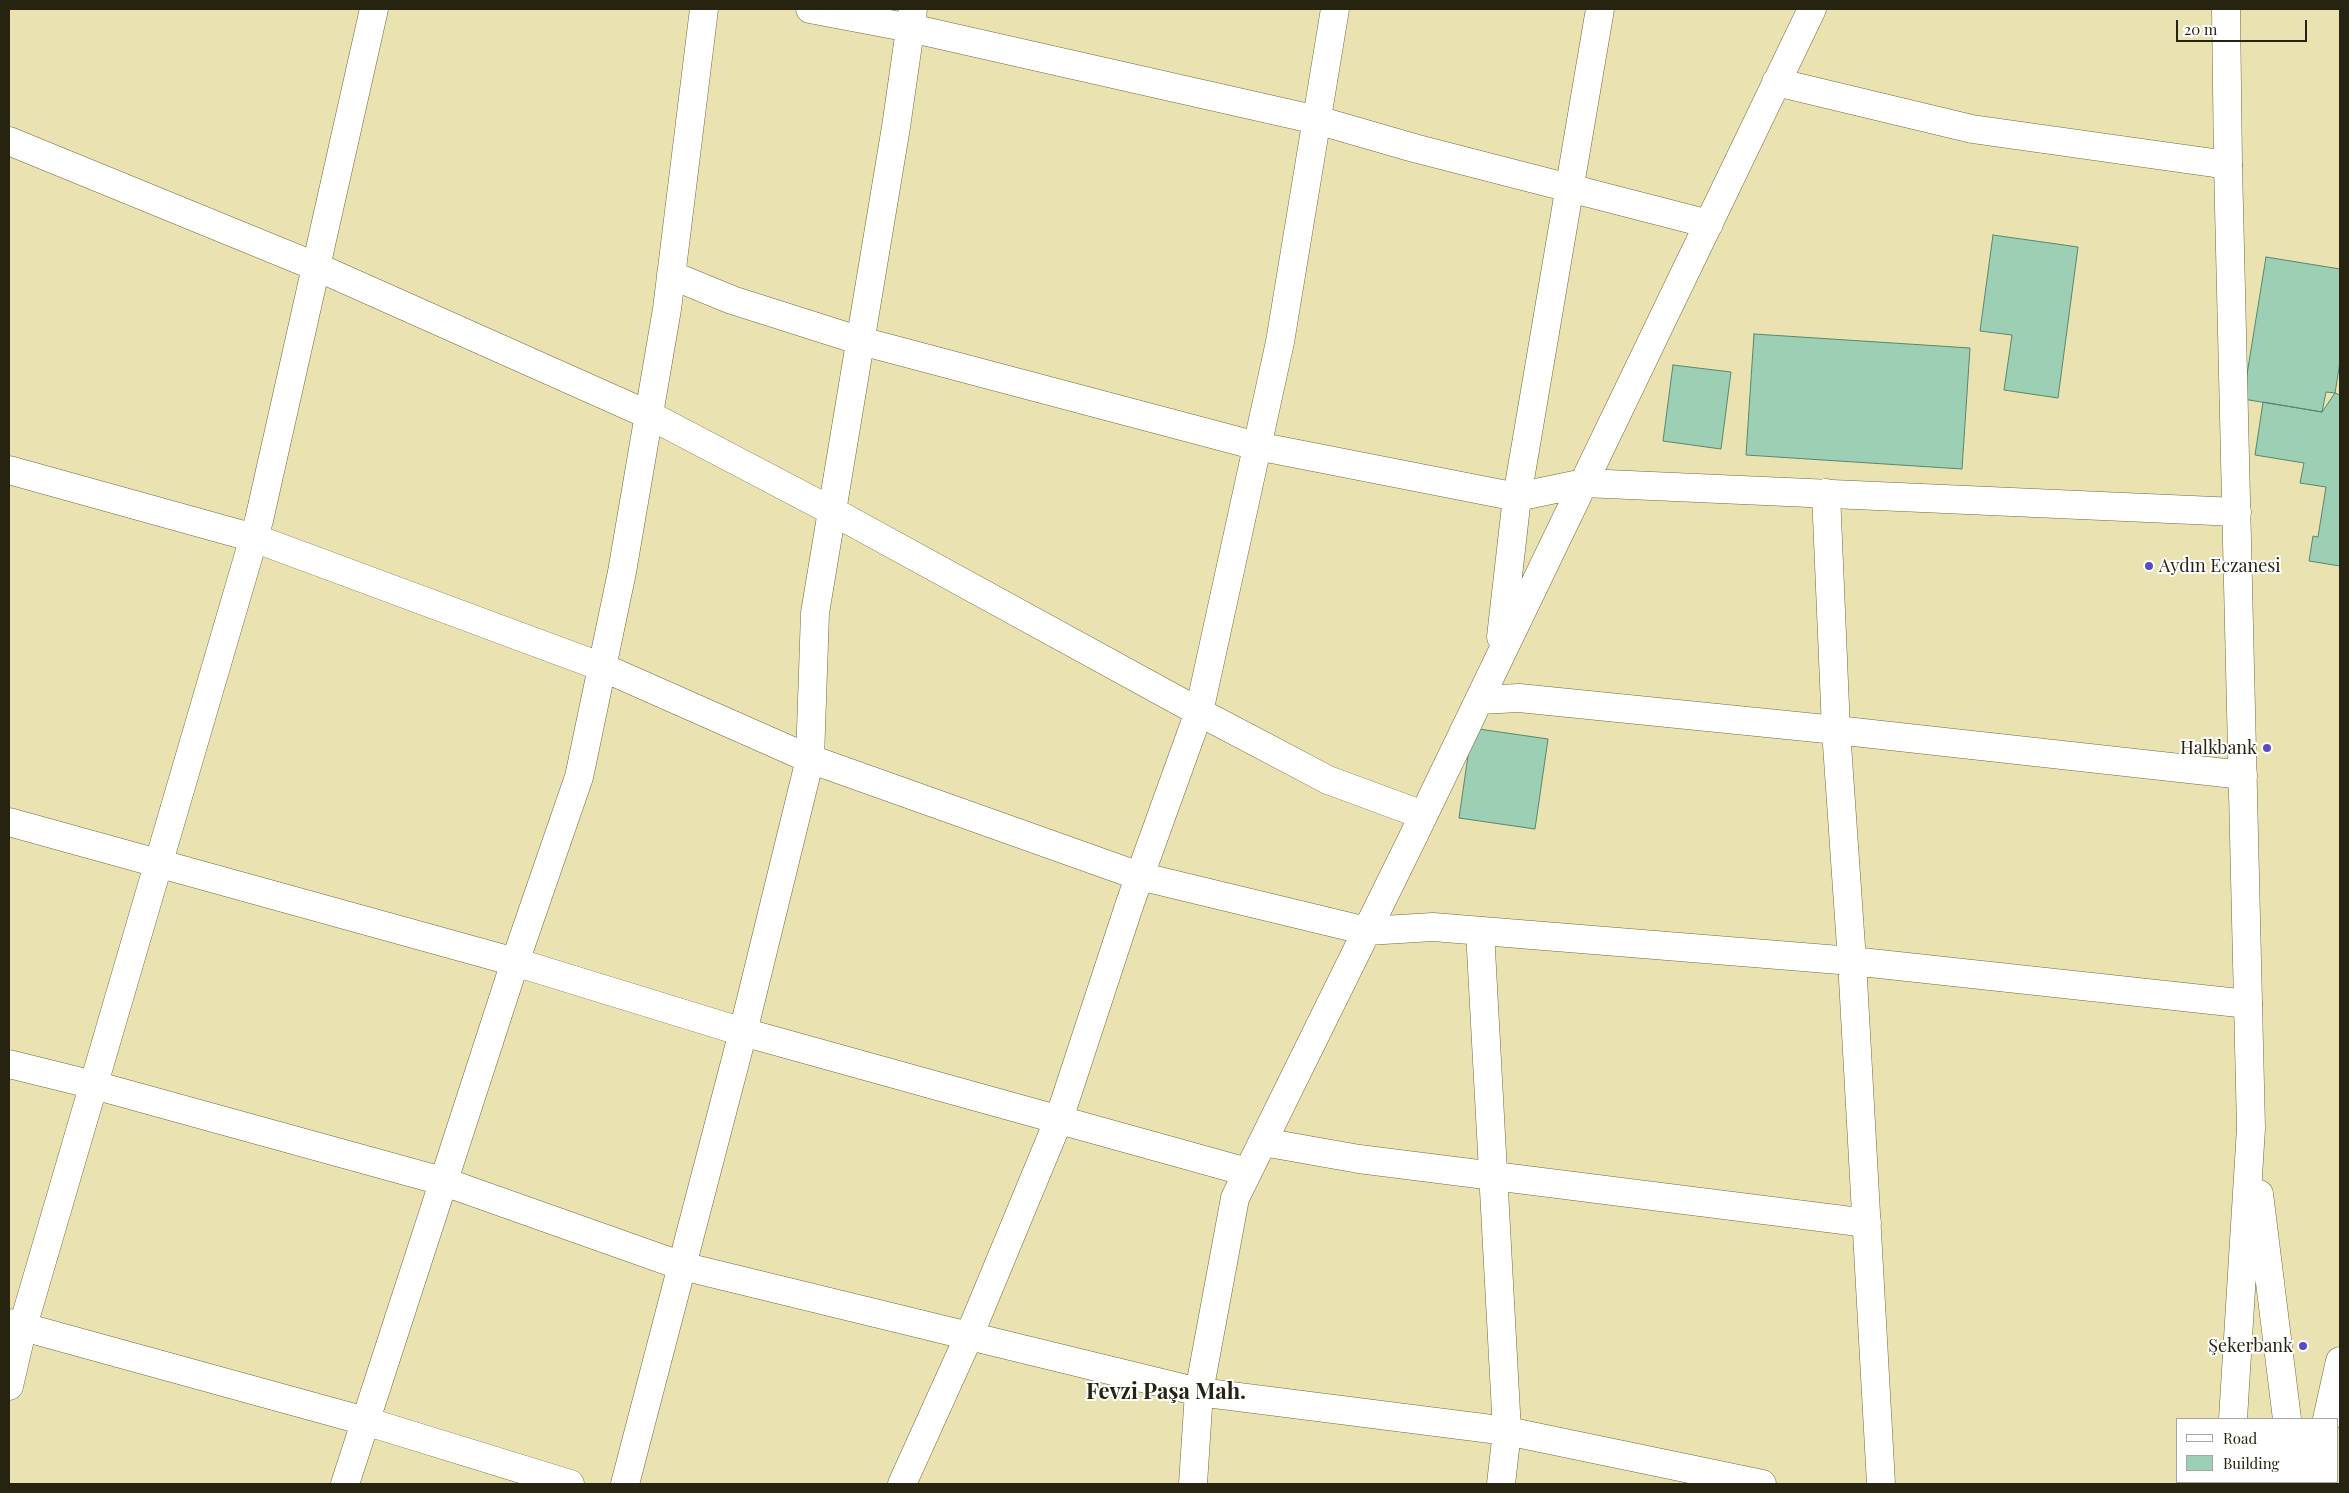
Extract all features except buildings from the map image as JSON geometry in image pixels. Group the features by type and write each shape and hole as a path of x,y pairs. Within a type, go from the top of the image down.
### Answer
{"street":[{"path":"9,1386 16,1325 94,1085 254,538 374,9"},
{"path":"345,1484 442,1181 579,777 622,572 667,309 704,9"},
{"path":"810,9 912,18 1317,120 1414,148 1709,224"},
{"path":"902,1484 969,1336 1059,1119 1139,876 1198,712 1280,342 1335,9"},
{"path":"1499,659 1517,497 1600,9"},
{"path":"1193,1484 1199,1392 1235,1198 1499,659 1812,9"},
{"path":"2226,9 2228,166 2251,1128 2233,1418"},
{"path":"625,1484 743,1032 810,759 815,613 861,341 912,18"},
{"path":"1776,82 1972,130 2228,166"},
{"path":"9,141 317,267 649,414 832,511 1198,712 1328,780 1423,815"},
{"path":"671,276 732,300 861,341 1257,446 1517,497 1584,483 2237,512"},
{"path":"9,470 254,538 602,666 810,759 1139,876 1367,931 1433,927 1852,960 2248,1004"},
{"path":"1826,494 1836,730 1852,960 1881,1484"},
{"path":"1479,700 1519,698 1836,730 2243,775"},
{"path":"9,822 515,962 743,1032 1247,1172"},
{"path":"1480,931 1507,1431 1501,1484"},
{"path":"9,1064 94,1085 442,1181 682,1266 1199,1392 1507,1431 1674,1475 1762,1484"},
{"path":"2251,1128 2287,1418"},
{"path":"1263,1142 1360,1159 1867,1223"},
{"path":"16,1325 365,1421 570,1484"},
{"path":"2327,1418 2340,1361"}],"place":[{"name":"Aydın Eczanesi","path":"2149,566"},
{"name":"Halkbank","path":"2267,748"},
{"name":"Şekerbank","path":"2303,1346"}],"district":[{"name":"Fevzi Paşa Mah.","path":"1166,1392"}]}
